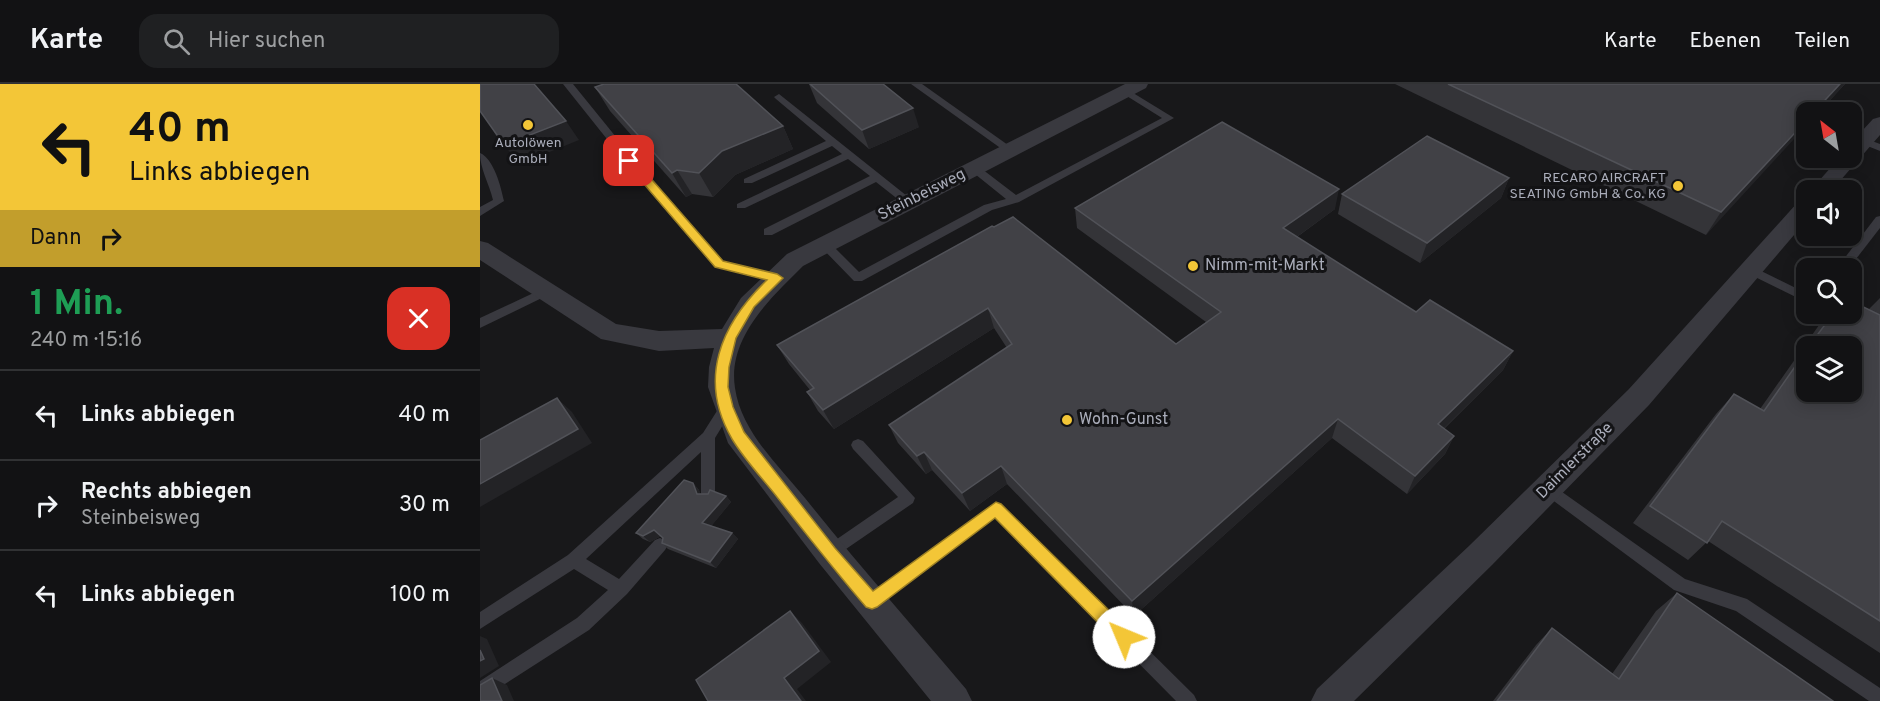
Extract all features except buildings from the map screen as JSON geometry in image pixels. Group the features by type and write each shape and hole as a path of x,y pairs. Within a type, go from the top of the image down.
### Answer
{"street":[{"name":"Steinbeisweg","path":"954,701 830,553 738,435 726,407 721,387 722,367 730,338 750,304 795,260 1132,88"},
{"path":"1862,150 1880,124"},
{"path":"1831,180 1844,168"},
{"name":"Daimlerstraße","path":"1329,701 1642,394 1796,218"},
{"path":"480,249 544,292 610,332 659,341 730,338"}],"lane":[{"path":"568,84 642,176 719,264 777,278"},
{"path":"916,84 1010,150"},
{"path":"825,245 858,278 988,207 1015,200 1169,118 1132,88"},
{"path":"779,97 908,202"},
{"path":"748,181 834,141"},
{"path":"741,206 850,154"},
{"path":"480,156 494,182 499,201 480,212"},
{"path":"974,168 1015,200"},
{"path":"768,232 877,177"},
{"path":"1851,258 1880,220"},
{"path":"1751,270 1796,292"},
{"path":"480,323 544,292"},
{"path":"480,621 574,560 708,438 726,407"},
{"path":"708,438 708,493"},
{"path":"830,553 908,498 858,445"},
{"path":"1548,488 1680,585 1741,605 1880,698"},
{"path":"872,602 996,509 1188,701"},
{"path":"483,685 583,624 621,589 660,545"},
{"path":"574,560 621,589"}],"place":[{"name":"Autolöwen GmbH","path":"528,125"},
{"name":"RECARO AIRCRAFT SEATING GmbH & Co. KG","path":"1678,186"},
{"name":"Nimm-mit-Markt","path":"1193,266"},
{"name":"Wohn-Gunst","path":"1067,420"}],"route":[{"path":"629,161 719,264 777,278 750,304 730,338 722,367 721,387 726,407 738,435 830,553 872,602 996,509 1124,637"}]}
